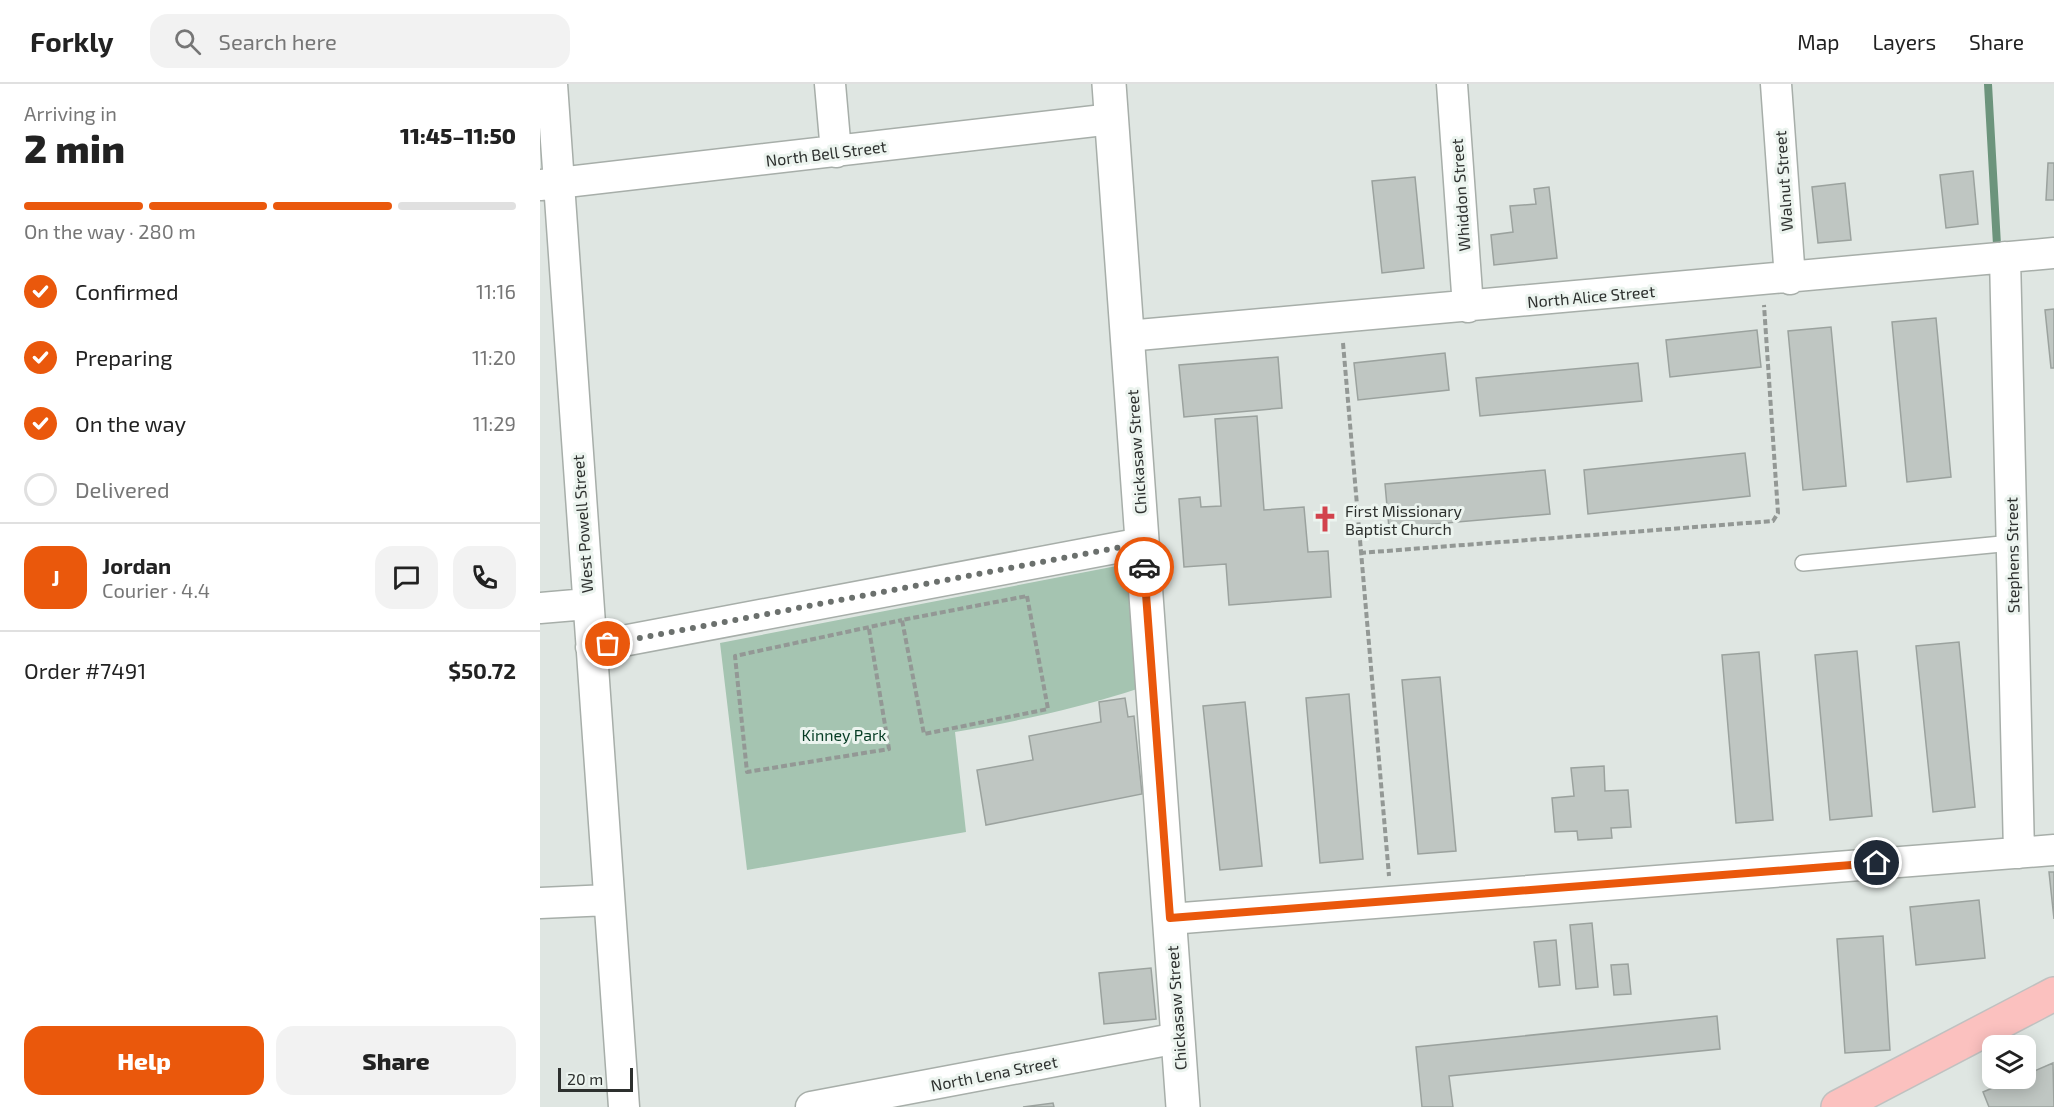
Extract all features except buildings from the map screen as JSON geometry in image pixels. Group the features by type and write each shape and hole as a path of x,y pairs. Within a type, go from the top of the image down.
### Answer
{"main road":[{"path":"1838,1107 2054,994"}],"street":[{"name":"West Powell Street","path":"552,84 549,184 591,647 624,1107"},
{"path":"830,84 836,152"},
{"name":"Chickasaw Street","path":"1109,84 1183,1107"},
{"name":"Whiddon Street","path":"1452,84 1468,307"},
{"name":"Walnut Street","path":"1776,84 1776,280"},
{"name":"North Bell Street","path":"549,184 1112,119"},
{"name":"North Alice Street","path":"1127,336 1776,280 2054,253"},
{"name":"Stephens Street","path":"2005,257 2019,853"},
{"path":"591,647 1142,543"},
{"path":"540,608 587,604"},
{"path":"1170,918 2054,850"},
{"path":"540,903 609,900"},
{"name":"North Lena Street","path":"811,1107 907,1098 1178,1038"}],"lane":[{"path":"1803,563 2012,543"}],"path":[{"path":"1360,553 1773,522 1778,513 1776,280"},
{"path":"1341,318 1391,900"},
{"path":"869,628 889,749 747,772 735,656 902,621 1026,596 1048,710 924,734 902,621"}],"green space":[{"name":"Kinney Park","path":"1132,563 1140,688 1049,713 955,732 966,832 747,870 720,643"}],"waterway":[{"path":"1988,84 1997,245"}],"way so far":[{"path":"608,644 1142,543 1144,567"}],"place":[{"name":"First Missionary Baptist Church","path":"1325,519"}],"route":[{"path":"1144,567 1170,918 1877,863"}]}
